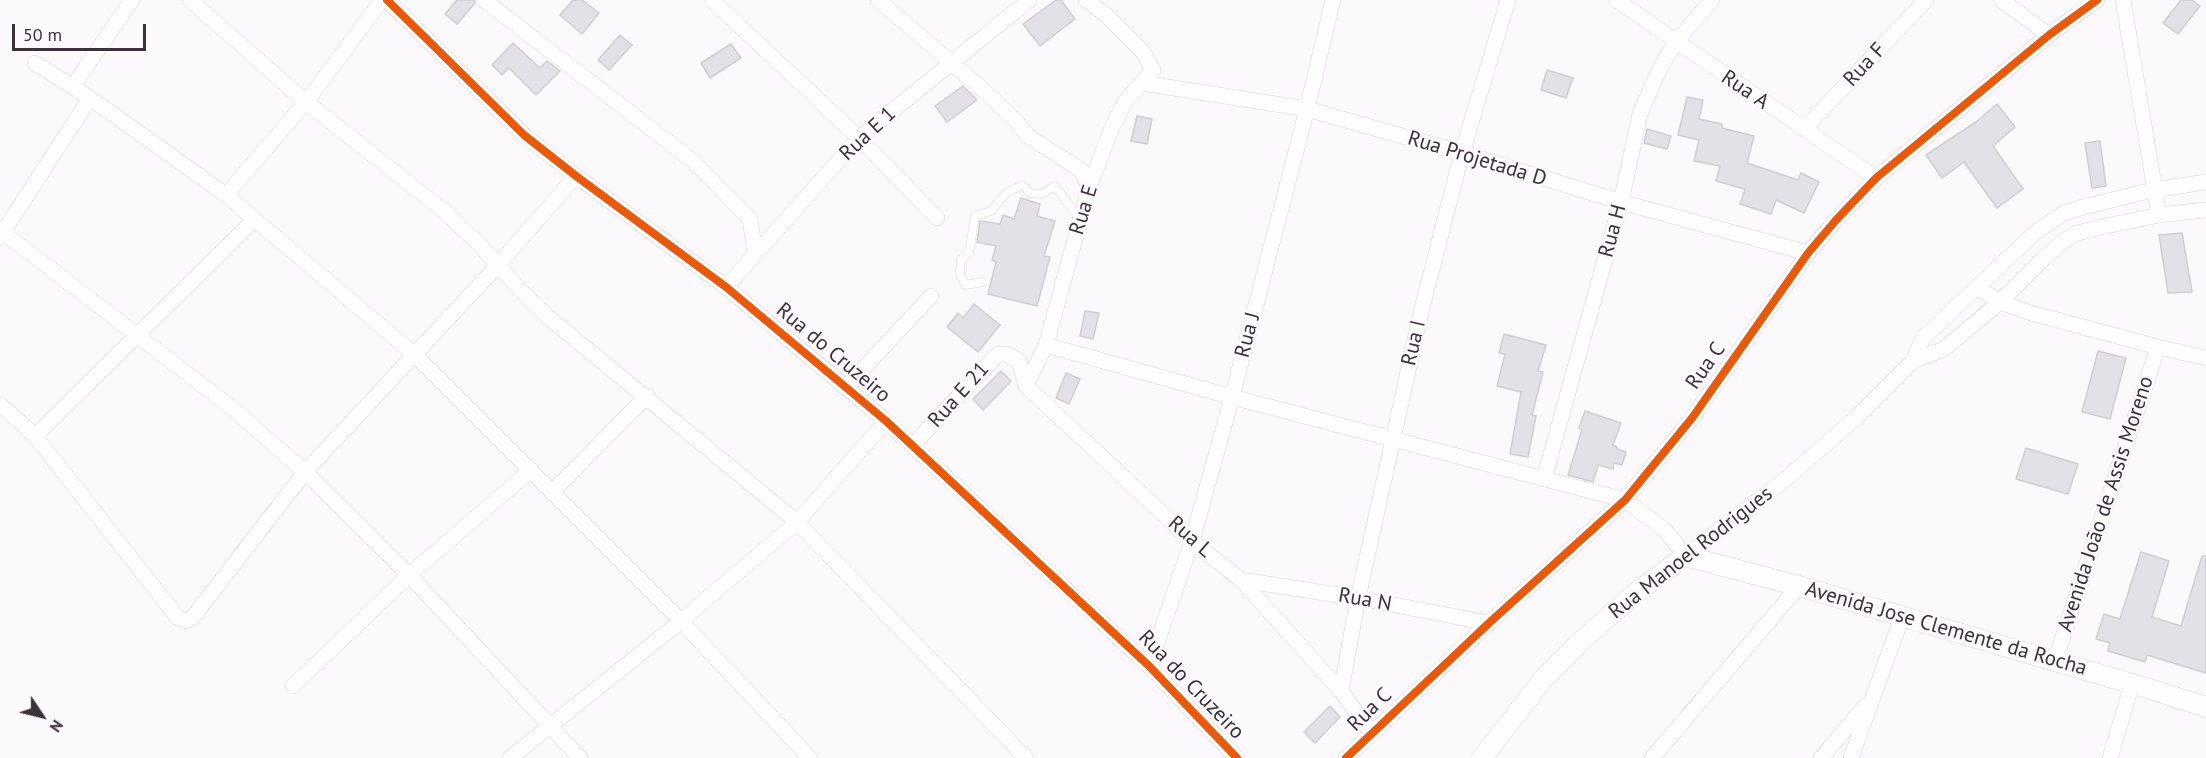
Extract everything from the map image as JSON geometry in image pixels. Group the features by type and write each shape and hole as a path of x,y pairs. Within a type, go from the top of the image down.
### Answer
{"street":[{"path":"73,86 132,0"},
{"path":"190,0 306,102 444,211 548,317 647,396 797,522 1026,758"},
{"path":"226,195 306,102 385,0"},
{"name":"Rua do Cruzeiro","path":"385,0 524,135 726,287 886,421 1149,666 1237,758"},
{"path":"484,0 693,161 750,219 755,253"},
{"path":"712,0 859,138 937,218"},
{"path":"878,0 995,100 1028,136 1081,170 1089,188"},
{"name":"Rua E 1","path":"726,287 859,138 1029,0"},
{"path":"1086,0 1117,25 1148,58 1152,70 1142,83"},
{"name":"Rua J","path":"1149,666 1192,541 1232,397 1307,110 1333,0"},
{"name":"Rua I","path":"1341,690 1358,598 1422,308 1462,153 1508,0"},
{"name":"Rua A","path":"1616,0 1876,178"},
{"name":"Rua H","path":"1544,479 1621,202 1640,114 1660,68 1676,42 1712,0"},
{"name":"Rua F","path":"1804,129 1926,0"},
{"path":"2001,0 2049,35"},
{"name":"Rua C","path":"1346,758 1489,623 1625,500 1692,418 1808,253 1876,178 2049,35 2097,0"},
{"path":"2123,0 2159,215"},
{"path":"35,63 73,86 226,195 415,355 554,491 681,621 803,756"},
{"name":"Rua Projetada D","path":"1142,83 1307,110 1462,153 1621,202 1808,253"},
{"name":"Rua E","path":"1046,345 1089,188 1118,114 1142,83"},
{"path":"90,98 1,233 232,408 305,472 409,575 580,758"},
{"path":"0,404 35,436 178,618 184,621 193,617 305,472 498,266 576,176"},
{"path":"1913,361 1923,338 2037,231 2064,213 2153,190 2206,182"},
{"path":"1913,361 1944,349 2000,302 2043,258 2065,240 2091,229 2159,215 2206,210"},
{"path":"35,436 255,219"},
{"path":"1978,288 2000,302 2031,313 2158,348 2206,358"},
{"name":"Rua do Cruzeiro","path":"846,387 932,296"},
{"path":"1026,386 1046,345 1232,397 1625,500 1663,529 1685,556"},
{"name":"Avenida João de Assis Moreno","path":"2055,661 2158,348"},
{"name":"Rua E 21","path":"912,446 998,354 1007,354 1019,362 1026,386"},
{"name":"Rua Manoel Rodrigues","path":"1482,758 1545,677 1578,644 1632,596 1786,479 1857,417 1913,361"},
{"name":"Rua L","path":"1026,386 1192,541 1241,580 1341,690 1371,733"},
{"path":"554,491 647,396"},
{"path":"510,758 681,621 797,522 886,421"},
{"path":"292,686 409,575 531,470"},
{"name":"Avenida Jose Clemente da Rocha","path":"1685,556 1799,585 2206,707"},
{"name":"Rua N","path":"1241,580 1358,598 1489,623"},
{"path":"1652,758 1799,585"},
{"path":"1851,758 1902,617"},
{"path":"2110,758 2132,684"},
{"path":"1821,758 1873,696"}],"lane":[{"path":"983,282 965,285 960,273 961,259 969,253 975,216 991,211 1006,193 1022,185 1030,193 1041,194 1054,186 1080,220"}],"building":[{"path":"457,0 474,0 475,3 457,24 445,14"},
{"path":"573,0 582,0 599,13 582,34 560,15"},
{"path":"1056,0 1061,0 1075,19 1040,46 1023,24"},
{"path":"2181,0 2192,0 2200,6 2178,34 2163,23"},
{"path":"620,35 632,45 609,70 598,60"},
{"path":"513,43 540,68 547,61 560,71 536,95 509,68 502,75 492,65"},
{"path":"731,44 741,58 710,78 701,63"},
{"path":"1547,70 1573,78 1566,98 1541,90"},
{"path":"963,86 977,100 947,122 935,106"},
{"path":"1687,97 1703,100 1699,119 1722,124 1722,128 1754,136 1747,163 1798,180 1801,173 1819,182 1804,213 1776,200 1771,214 1740,204 1745,189 1716,181 1720,166 1694,161 1699,140 1678,135"},
{"path":"1997,104 2015,127 1993,146 2023,189 1997,208 1964,162 1942,178 1926,155 1976,122"},
{"path":"1137,116 1152,119 1147,144 1131,141"},
{"path":"1647,129 1671,136 1667,149 1644,143"},
{"path":"2100,141 2106,186 2092,188 2085,143"},
{"path":"1021,198 1040,204 1037,216 1055,221 1044,256 1050,257 1037,306 988,294 996,262 992,260 996,246 977,242 980,221 1000,224 1003,215 1014,219"},
{"path":"2182,233 2192,292 2168,293 2159,235"},
{"path":"974,304 1000,325 978,352 947,327 958,313 963,318"},
{"path":"1085,311 1099,313 1093,339 1080,336"},
{"path":"1504,334 1546,345 1538,371 1543,372 1532,415 1536,416 1528,457 1510,454 1521,392 1497,386 1505,354 1499,353"},
{"path":"2098,351 2126,358 2110,419 2082,412"},
{"path":"1001,371 1011,381 983,410 973,399"},
{"path":"1066,373 1080,379 1069,404 1056,398"},
{"path":"1585,411 1621,423 1613,445 1626,452 1622,465 1614,463 1613,469 1598,465 1593,482 1568,475 1582,430 1579,428"},
{"path":"2026,448 2078,464 2068,494 2016,479"},
{"path":"2141,552 2169,561 2152,617 2181,626 2202,556 2206,556 2206,673 2147,655 2145,662 2108,651 2110,643 2096,639 2104,614 2120,619"},
{"path":"1330,706 1340,717 1315,743 1304,732"}],"cycle path":[{"path":"387,0 524,135 726,287 886,421 1149,666 1237,758"},
{"path":"1346,758 1489,623 1625,500 1692,418 1808,253 1876,178 2049,35 2097,0"}]}
